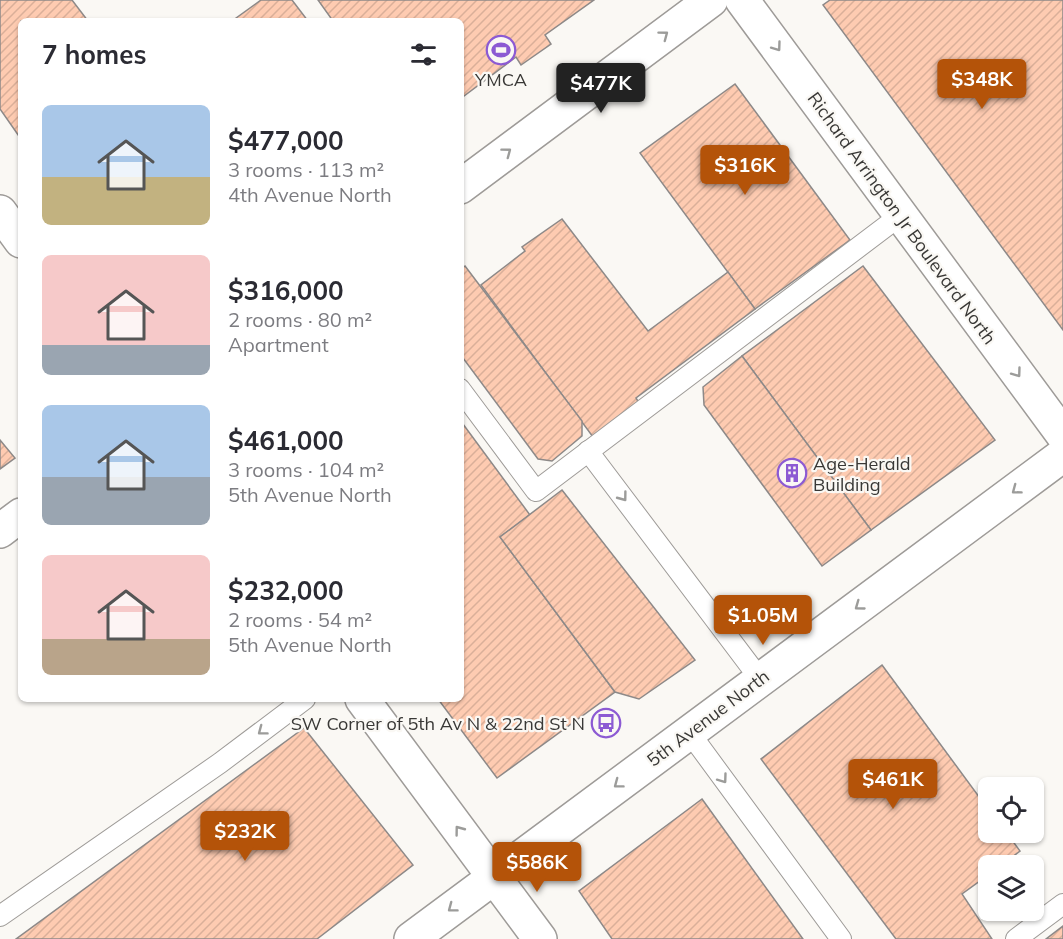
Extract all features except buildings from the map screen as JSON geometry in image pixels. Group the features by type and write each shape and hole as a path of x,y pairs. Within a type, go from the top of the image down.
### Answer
{"main road":[{"path":"464,184 711,0"},
{"name":"Richard Arrington Jr Boulevard North","path":"742,0 1063,435"},
{"path":"0,213 18,237"},
{"name":"5th Avenue North","path":"411,939 1063,455"},
{"path":"0,531 18,517"},
{"path":"364,702 540,939"}],"lane":[{"path":"464,394 536,491 901,215"},
{"path":"588,450 760,679"},
{"path":"0,916 220,763 301,702"},
{"path":"689,732 842,939"},
{"path":"1016,939 1063,904"}],"place":[{"name":"YMCA","path":"501,50"},
{"name":"Age-Herald Building","path":"792,473"},
{"name":"SW Corner of 5th Av N & 22nd St N","path":"606,723"}]}
